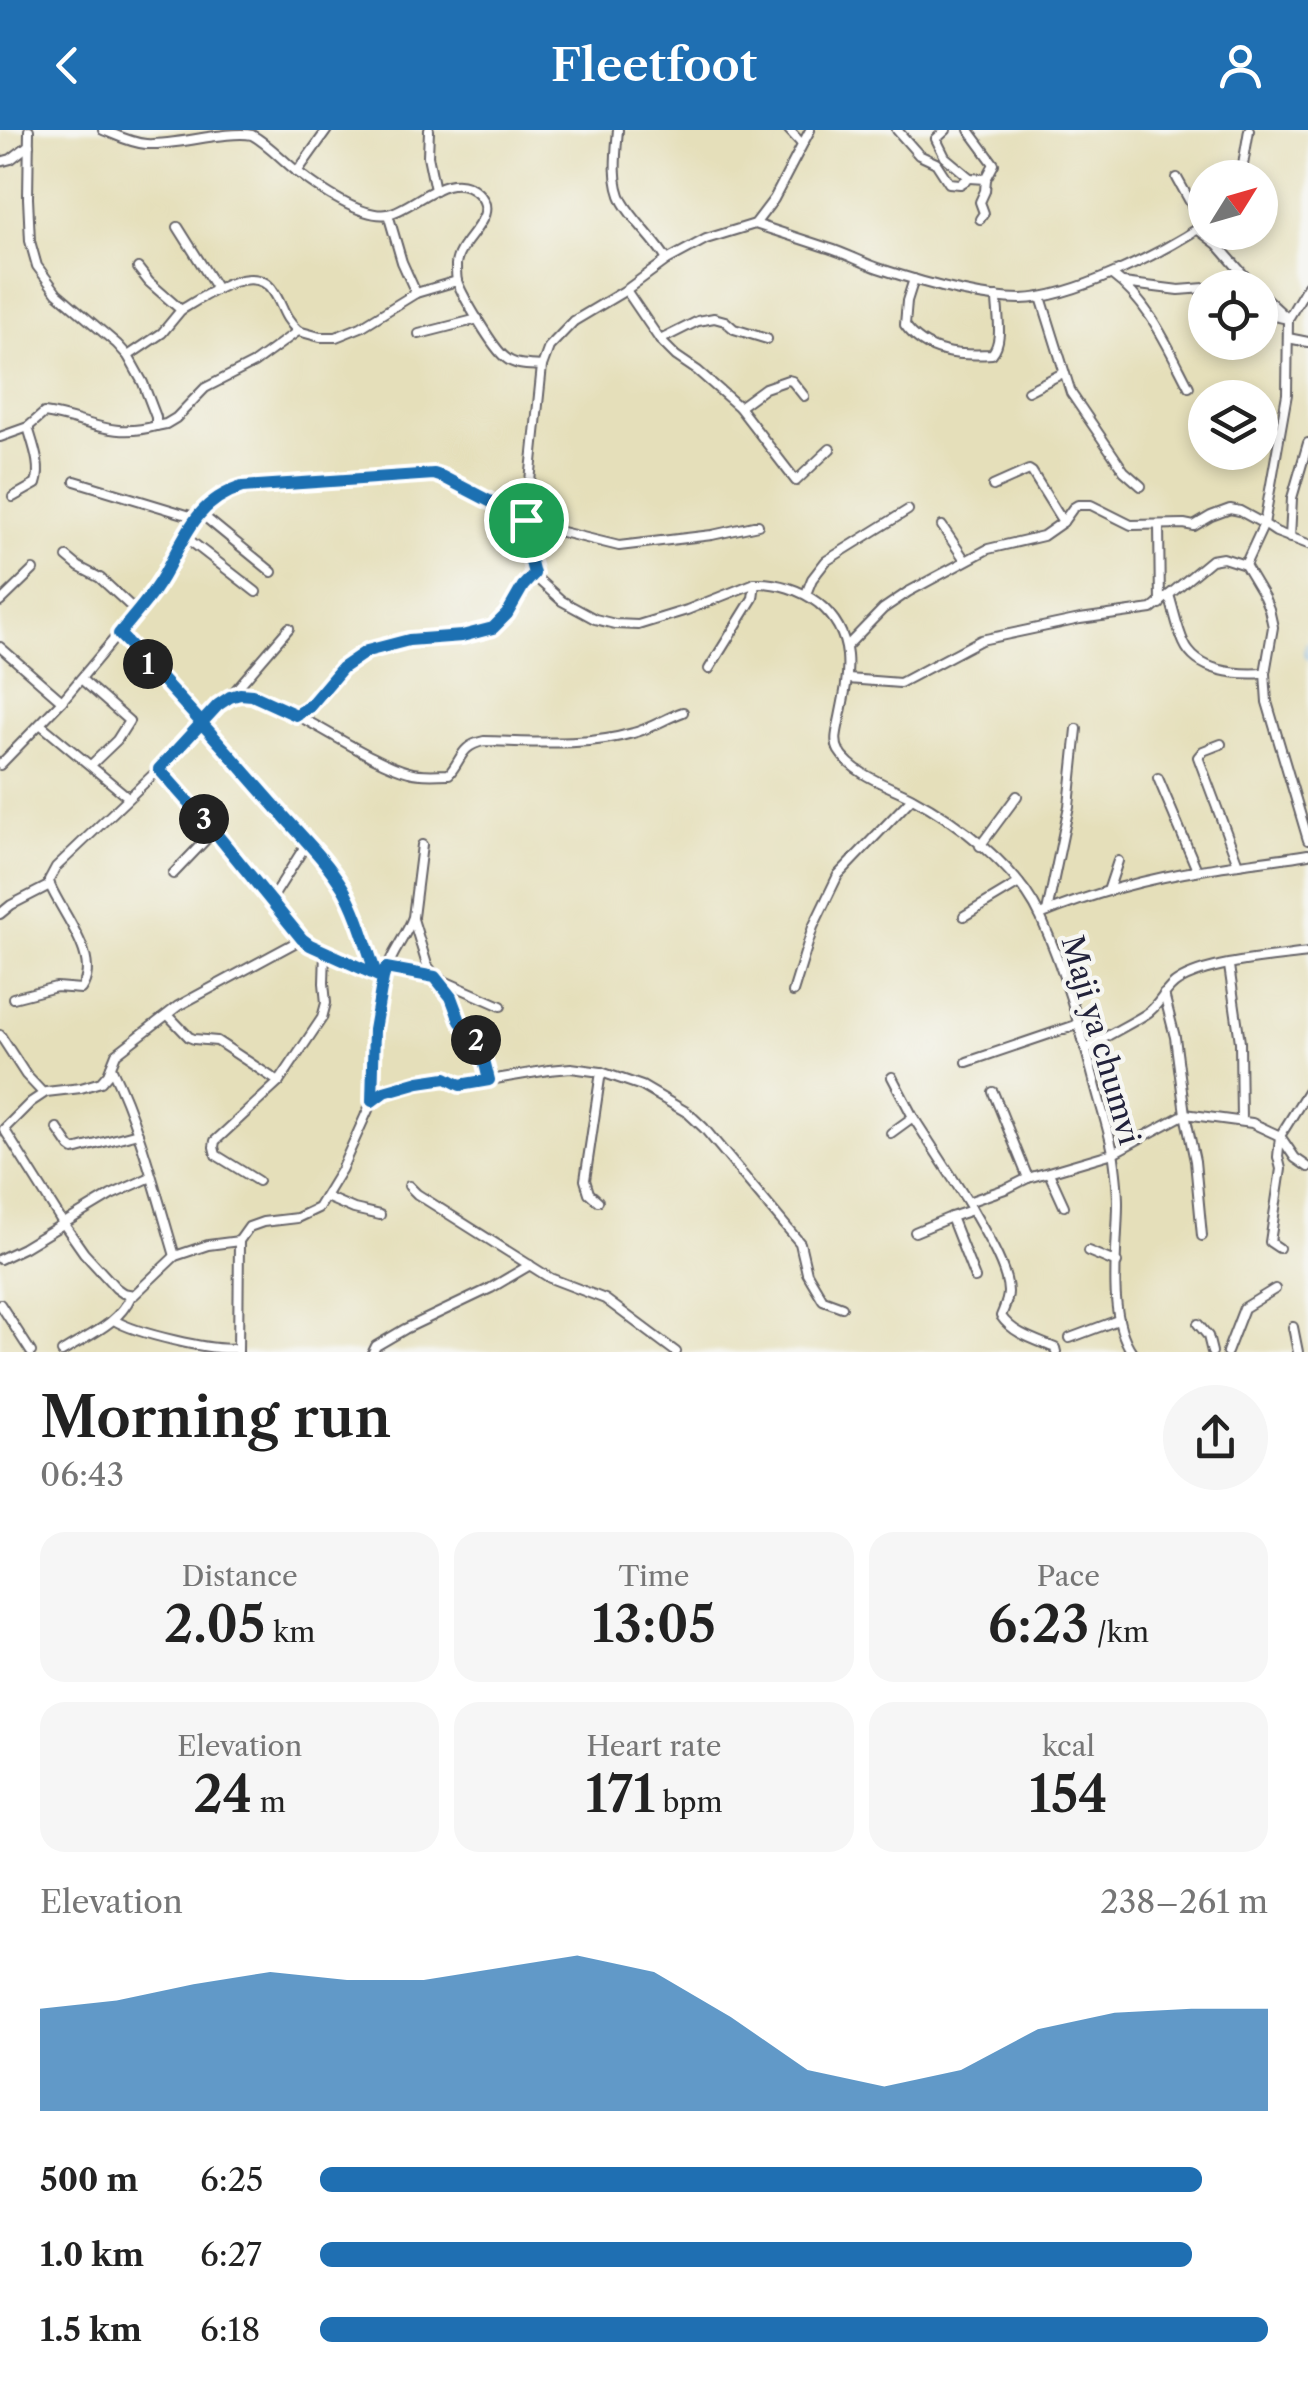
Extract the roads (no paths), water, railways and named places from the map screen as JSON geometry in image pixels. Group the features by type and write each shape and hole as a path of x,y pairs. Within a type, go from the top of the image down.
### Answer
{"street":[{"path":"29,130 30,241 37,266 58,293 128,356 143,383 156,426"},
{"path":"102,130 147,144 245,132 344,203 367,212 388,214 435,190 452,184 466,186 479,193 486,211 462,246 458,281 498,350 508,360 542,366"},
{"path":"298,172 327,130"},
{"path":"428,130 428,156 435,190"},
{"path":"618,130 620,196 667,260"},
{"path":"789,130 802,144"},
{"path":"810,130 774,199 754,224 706,240 667,260 566,327 549,348 542,366 526,524 534,574 562,601 595,620 638,624 754,583 790,588 823,607 847,646 884,609 917,586 988,549 1043,536 1063,522 1073,508 1084,504 1125,524 1194,526 1211,516 1240,511 1308,544"},
{"path":"897,130 919,155 936,163 949,183 986,179"},
{"path":"946,130 938,136 938,144 945,157 970,178"},
{"path":"969,130 994,164 980,202 984,214 980,219"},
{"path":"1244,160 1248,130"},
{"path":"0,162 29,145"},
{"path":"1177,178 1188,199"},
{"path":"388,214 402,262 416,292"},
{"path":"754,224 875,267 997,297 1040,297 1112,275 1188,234"},
{"path":"178,227 217,290"},
{"path":"1221,250 1240,270"},
{"path":"138,268 181,310"},
{"path":"1112,275 1144,306 1188,385"},
{"path":"914,278 905,325 937,352 992,354 998,348 997,297"},
{"path":"128,356 162,332 181,310 233,282 266,283 287,320 298,331 336,337 361,327 416,292 458,281"},
{"path":"1123,283 1188,289"},
{"path":"1245,565 1264,524 1287,394 1288,319 1308,285"},
{"path":"626,290 660,340 739,407 796,481 830,449"},
{"path":"1040,297 1071,393 1115,459 1141,486"},
{"path":"1278,309 1288,319"},
{"path":"1278,317 1288,319"},
{"path":"660,340 698,321 714,318 767,339"},
{"path":"419,334 478,319"},
{"path":"0,437 28,427 44,413 123,432 166,424 206,388 254,363 298,331"},
{"path":"1288,338 1308,342"},
{"path":"1028,392 1063,372"},
{"path":"739,407 765,388 788,380 804,396"},
{"path":"13,497 39,481 28,427"},
{"path":"1290,538 1292,498 1308,443"},
{"path":"993,486 1029,470 1063,522"},
{"path":"0,765 62,702 119,634 166,571 184,536 224,492 242,487 434,474 526,524 618,546 712,535 758,525"},
{"path":"75,481 199,516 272,572"},
{"path":"806,594 826,562 908,510"},
{"path":"1159,524 1160,604"},
{"path":"942,526 966,560"},
{"path":"184,536 256,592"},
{"path":"67,557 100,578 137,612"},
{"path":"848,679 900,683 981,640 1080,619 1145,611 1160,604 1211,560 1222,558 1245,565 1264,596 1272,627 1265,673 1267,702 1308,840"},
{"path":"0,602 34,570"},
{"path":"296,715 309,707 342,668 367,651 409,640 462,636 493,628 534,574"},
{"path":"709,670 754,598 754,583"},
{"path":"1169,595 1184,642 1194,657 1221,672 1265,673"},
{"path":"13,998 56,987 81,988 88,977 84,945 50,885 56,867 230,697 289,628"},
{"path":"119,634 203,723 346,892 382,974"},
{"path":"0,646 62,702"},
{"name":"Maji ya chumvi","path":"847,646 848,679 836,735 840,753 854,766 952,823 1019,883 1044,914 1114,1154 1118,1320 1132,1352"},
{"path":"81,678 130,721 91,765"},
{"path":"230,697 252,695 406,772 430,774 449,774 465,749 484,741 561,742 618,737 683,712"},
{"path":"40,724 128,797"},
{"path":"1044,914 1069,806 1076,729"},
{"path":"1221,744 1202,751 1198,757 1238,864"},
{"path":"159,769 302,939 382,974 435,977 501,1006"},
{"path":"1158,778 1197,870"},
{"path":"980,846 1017,796"},
{"path":"793,992 829,890 853,857 912,798"},
{"path":"174,874 214,831"},
{"path":"271,900 307,843"},
{"path":"114,1320 148,1334 238,1350 239,1242 249,1227 297,1218 318,1208 372,1101 374,1030 382,974 413,917 422,845"},
{"path":"1044,914 1122,886 1197,870 1308,854"},
{"path":"1108,892 1118,861"},
{"path":"964,916 1019,883"},
{"path":"0,914 50,885"},
{"path":"413,917 427,965 481,1048 489,1080"},
{"path":"131,1296 112,1285 62,1223 4,1128 43,1094 98,1084 106,1077 116,1054 178,1006 302,939"},
{"path":"258,1181 216,1154 214,1147 219,1136 279,1082 326,1009 325,952"},
{"path":"1086,1050 1147,1014 1177,981 1201,971 1308,953"},
{"path":"1229,966 1240,1042 1241,1121"},
{"path":"1164,994 1175,1037 1202,1236"},
{"path":"168,1015 194,1040 217,1041 279,1082"},
{"path":"966,1062 1079,1024"},
{"path":"0,1035 43,1094"},
{"path":"111,1067 138,1134 175,1256"},
{"path":"372,1101 384,1092 419,1082 446,1078 460,1085 571,1068 600,1072 642,1086 688,1113 716,1140 800,1243 806,1273 820,1295 842,1308"},
{"path":"598,1201 588,1193 585,1180 600,1072"},
{"path":"892,1077 992,1248 1008,1292 1001,1316 1004,1322 1056,1352"},
{"path":"1279,1248 1270,1242 1281,1169 1280,1136 1308,1091"},
{"path":"993,1092 1028,1178"},
{"path":"915,1232 1028,1178 1114,1154 1185,1114 1252,1123 1280,1136 1295,1158 1308,1168"},
{"path":"891,1134 913,1117"},
{"path":"58,1128 74,1150 138,1134"},
{"path":"1049,1173 1064,1206"},
{"path":"0,1259 151,1177"},
{"path":"409,1186 550,1278 604,1299 676,1352"},
{"path":"326,1197 380,1215"},
{"path":"951,1217 975,1278"},
{"path":"62,1352 114,1320 131,1296 175,1256 208,1244 239,1242"},
{"path":"1088,1251 1117,1262"},
{"path":"373,1352 374,1347 390,1338 530,1265"},
{"path":"1227,1352 1244,1308 1275,1289"},
{"path":"0,1304 31,1352"},
{"path":"1070,1338 1118,1320"},
{"path":"1198,1324 1208,1336 1212,1352"},
{"path":"1293,1327 1294,1351"}],"waterway":[{"path":"1308,643 1308,658"}]}
